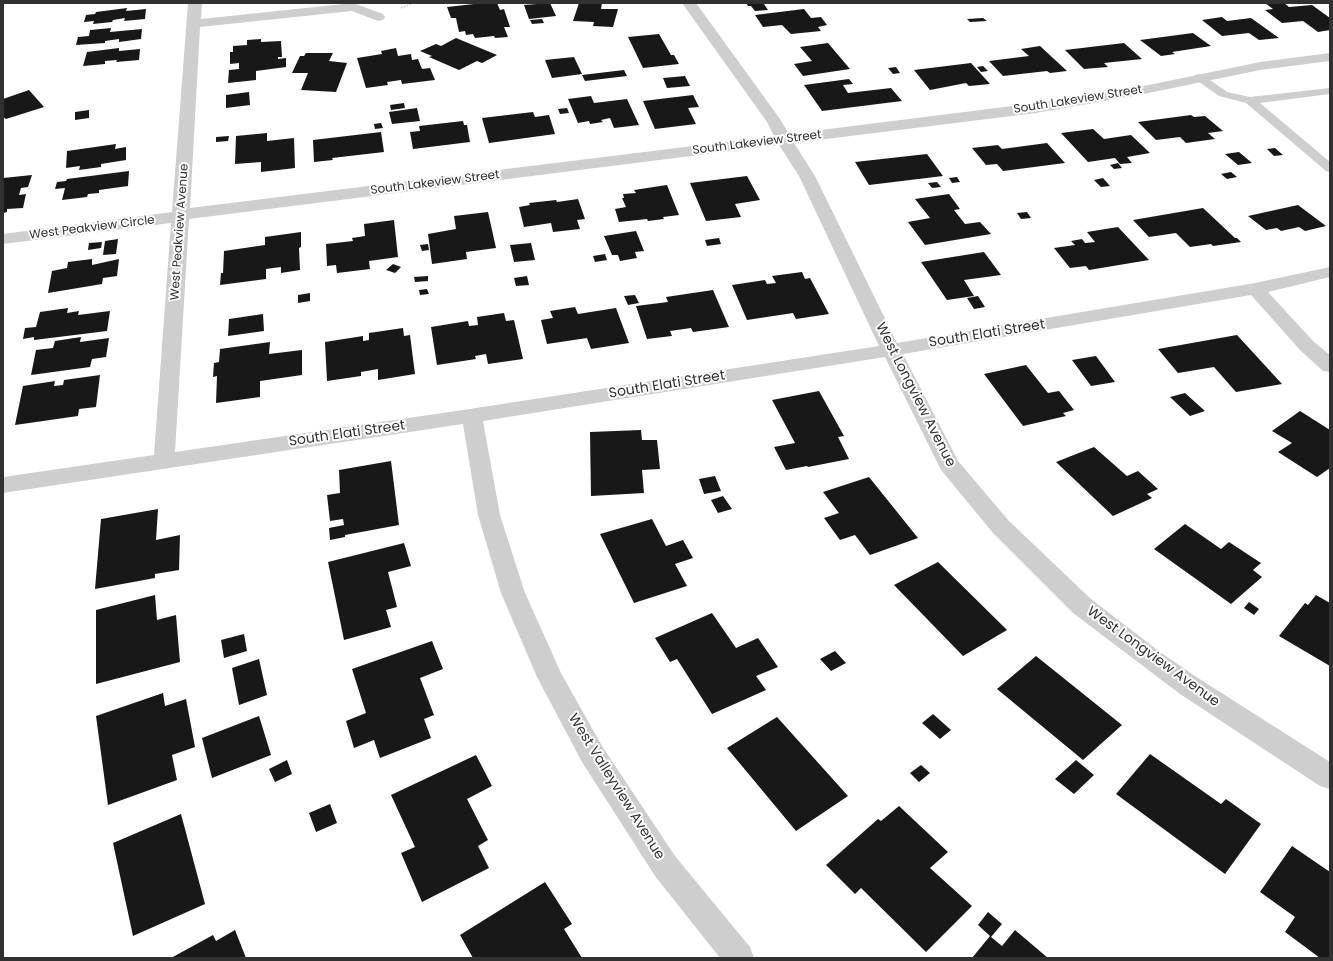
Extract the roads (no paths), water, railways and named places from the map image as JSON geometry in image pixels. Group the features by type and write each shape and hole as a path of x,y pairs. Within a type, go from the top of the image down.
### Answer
{"street":[{"name":"West Peakview Avenue","path":"164,460 195,3"},
{"name":"West Longview Avenue","path":"689,3 775,122 784,140 807,176 891,350 949,465 1002,527 1082,606 1183,682 1330,777"},
{"path":"194,24 353,7 378,17"},
{"name":"South Lakeview Street","path":"181,215 1080,102 1260,66 1330,57"},
{"name":"West Peakview Circle","path":"3,239 181,215"},
{"name":"South Elati Street","path":"3,485 472,415 891,350 1255,289 1330,272"},
{"path":"1255,289 1307,346 1330,366"},
{"name":"West Valleyview Avenue","path":"472,415 489,515 513,593 550,678 592,754 665,866 740,958"}],"lane":[{"path":"1199,77 1223,94 1250,101 1330,90"},
{"path":"1316,92 1330,103"},
{"path":"1250,101 1330,168"}]}
